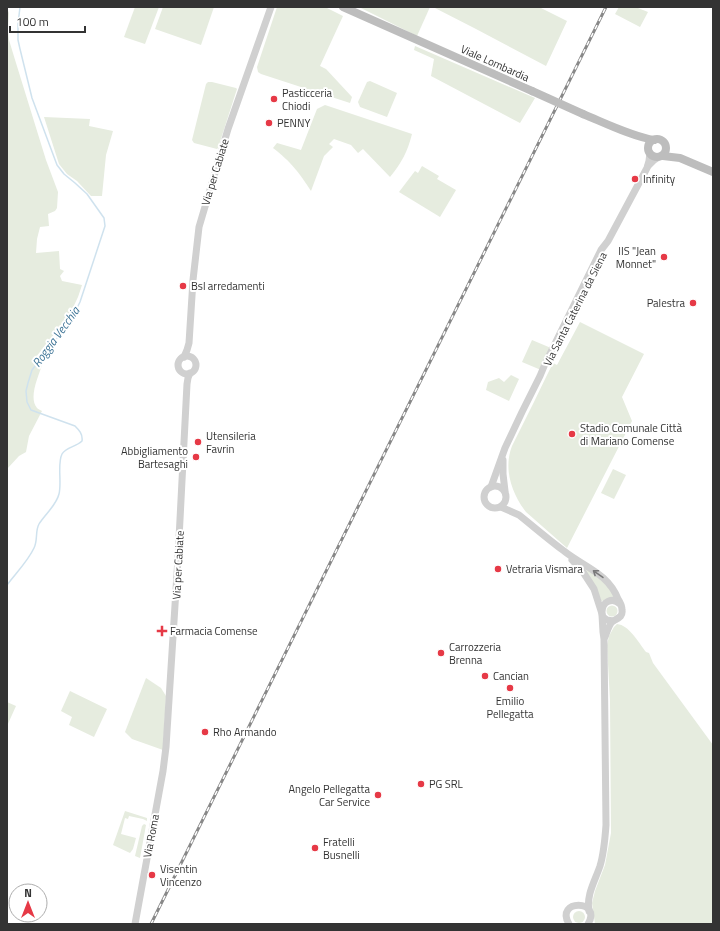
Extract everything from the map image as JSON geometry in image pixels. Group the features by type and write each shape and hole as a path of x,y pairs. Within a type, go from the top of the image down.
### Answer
{"main road":[{"name":"Viale Lombardia","path":"345,8 583,114 631,134 654,140"},
{"name":"Viale Lombardia","path":"631,134 643,142 654,154"},
{"path":"654,154 650,143 654,140 660,140 676,152 713,168"},
{"path":"654,154 666,150 666,145"},
{"path":"654,154 680,158 713,172"}],"street":[{"name":"Via per Cabiate","path":"187,357 199,225 228,129 271,7"},
{"name":"Via Santa Caterina da Siena","path":"491,487 505,448 522,412 540,376 546,368 604,252 608,241 647,168 654,160 654,154"},
{"path":"187,357 194,360 196,365 194,370 188,373 180,370 178,365 180,360 187,357"},
{"name":"Via per Cabiate","path":"166,747 188,373"},
{"name":"Via Santa Caterina da Siena","path":"505,448 503,467 505,493"},
{"path":"518,515 502,488 498,486 491,487 485,492 484,496 487,505 494,508 501,507 518,515 565,552 601,575 606,580 615,592 622,610 621,615 618,619 613,621 608,629 604,639"},
{"path":"501,507 506,501 505,493"},
{"path":"565,552 579,568 596,592 602,614 607,620 613,621"},
{"path":"590,919 588,905 590,893 604,850 606,826 604,639 602,607 607,601 611,600 615,600 620,605"},
{"name":"Via Roma","path":"135,924 166,747"},
{"path":"569,924 567,918 570,908 577,905 590,893"},
{"path":"577,905 584,906 590,919"}],"shaded area":[{"path":"135,7 159,7 145,44 124,37"},
{"path":"163,7 214,7 201,45 155,29"},
{"path":"277,7 325,7 343,16 320,66 326,69 352,97 350,103 258,72 257,67"},
{"path":"359,7 430,7 417,36"},
{"path":"433,7 539,7 567,21 546,66"},
{"path":"619,7 639,7 638,8 648,12 640,27 615,14"},
{"path":"7,8 9,13 9,40 46,160 58,192 57,208 55,211 48,214 49,226 40,227 36,253 59,251 60,269 64,271 60,276 62,281 82,285 70,314 36,357 42,365 35,386 34,398 37,408 42,411 29,436 26,452 19,456 7,469"},
{"path":"415,46 535,98 520,123 431,76 434,59 414,50"},
{"path":"370,81 397,93 387,117 360,107 358,102 367,82"},
{"path":"208,82 237,89 217,149 194,143 192,140 206,84"},
{"path":"325,105 412,134 404,157 390,177 363,149 358,153 351,145 334,139 329,144 333,147 324,156 311,191 303,178 285,158 273,148 277,143 301,150 317,109"},
{"path":"44,117 90,119 89,126 113,131 106,155 102,196 91,196 77,181 67,174 59,164"},
{"path":"422,166 439,176 437,179 456,190 440,217 399,192 415,171 418,173"},
{"name":"Stadio Comunale Città di Mariano Comense","path":"580,322 644,354 622,397 632,421 567,548 526,512 521,505 510,481 508,463 512,446 553,363 557,365"},
{"path":"532,340 551,348 541,370 522,362"},
{"path":"511,375 519,379 509,401 486,390 488,382 499,378 504,382"},
{"path":"613,469 626,475 614,499 601,493"},
{"path":"580,564 602,579 615,597 601,601"},
{"path":"612,605 616,607 618,611 616,615 612,617 608,615 606,611 608,607"},
{"path":"617,624 630,631 646,652 649,653 653,663 713,745 713,924 595,924 592,903 605,865 611,833 610,701 607,645 609,636"},
{"path":"146,678 161,688 166,696 163,750 132,739 125,732"},
{"path":"70,691 107,709 94,737 69,725 72,717 61,711"},
{"path":"7,702 16,706 7,726"},
{"path":"125,811 147,818 147,821 129,816 128,819 125,818 121,834 136,838 133,849 130,853 113,845"},
{"path":"144,824 146,825 140,858 135,856 142,826"},
{"path":"579,911 583,913 585,917 583,921 579,923 575,921 573,917 575,913"}],"waterway":[{"name":"Roggia Vecchia","path":"7,585 31,553 36,542 39,524 58,498 62,454 82,441 81,434 75,426 31,410 27,402 26,391 32,370 71,320 80,302 105,226 104,218 87,194 64,174 57,165 32,98 20,49 18,40 20,7"}],"railway":[{"path":"151,924 606,7"}],"place":[{"name":"Pasticceria Chiodi","path":"274,99"},
{"name":"PENNY","path":"269,123"},
{"name":"Infinity","path":"635,179"},
{"name":"IIS \"Jean Monnet\"","path":"664,257"},
{"name":"Bsl arredamenti","path":"183,286"},
{"name":"Palestra","path":"693,303"},
{"name":"Stadio Comunale Città di Mariano Comense","path":"572,434"},
{"name":"Utensileria Favrin","path":"198,442"},
{"name":"Abbigliamento Bartesaghi","path":"196,457"},
{"name":"Vetraria Vismara","path":"498,569"},
{"name":"Farmacia Comense","path":"162,631"},
{"name":"Carrozzeria Brenna","path":"441,653"},
{"name":"Cancian","path":"485,676"},
{"name":"Emilio Pellegatta","path":"510,688"},
{"name":"Rho Armando","path":"205,732"},
{"name":"PG SRL","path":"421,784"},
{"name":"Angelo Pellegatta Car Service","path":"378,795"},
{"name":"Fratelli Busnelli","path":"315,848"},
{"name":"Visentin Vincenzo","path":"152,875"}]}
